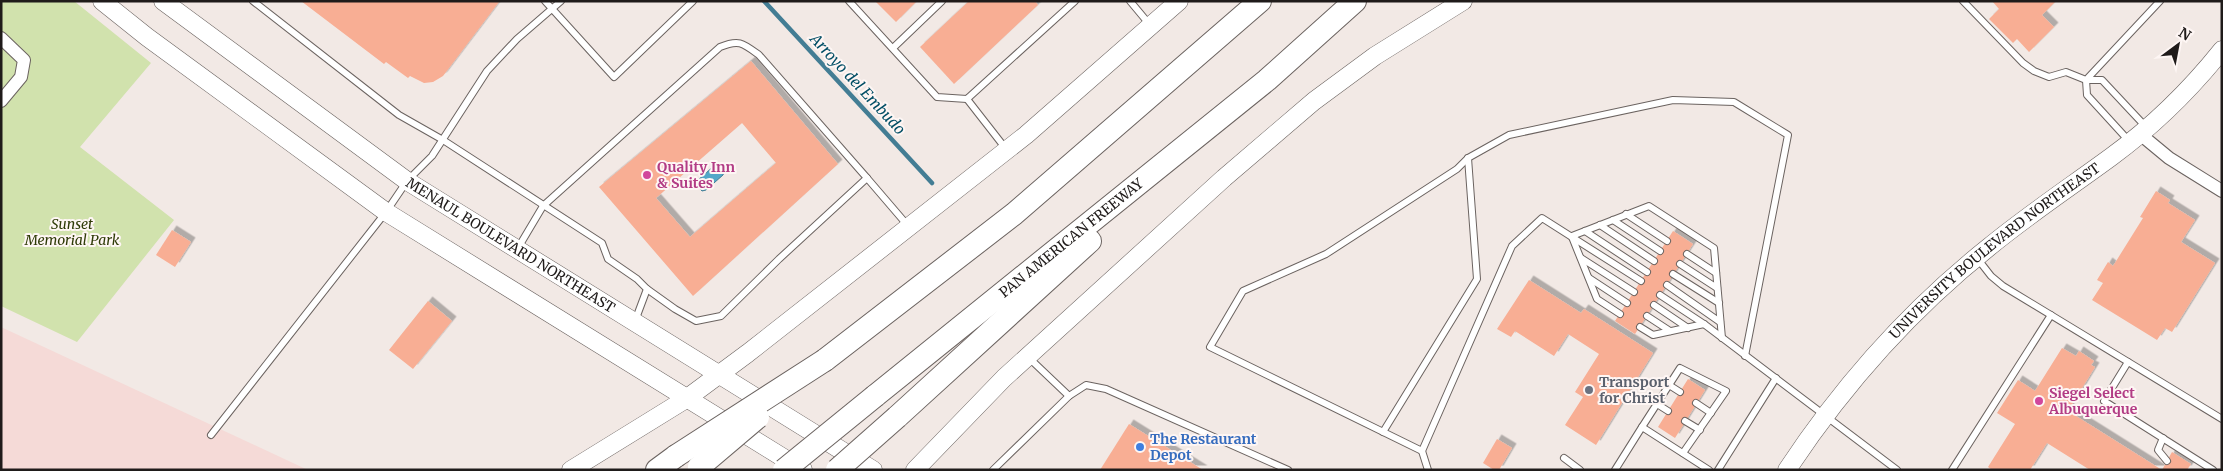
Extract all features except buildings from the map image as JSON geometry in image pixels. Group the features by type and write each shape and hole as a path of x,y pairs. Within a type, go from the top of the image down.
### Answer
{"highway":[{"path":"698,469 825,360 1014,214 1260,1"},
{"name":"PAN AMERICAN FREEWAY","path":"784,470 1267,80 1355,1"},
{"path":"837,470 1267,80"},
{"path":"657,470 825,360"}],"main road":[{"path":"102,1 147,37 386,212 803,470"},
{"name":"MENAUL BOULEVARD NORTHEAST","path":"162,1 407,181 873,470"},
{"path":"571,470 686,399 910,228 1007,150 1179,1"},
{"path":"914,470 1027,356 1224,178 1314,102 1375,56 1463,1"},
{"name":"UNIVERSITY BOULEVARD NORTHEAST","path":"1786,470 1844,390 1900,327 1976,257 2139,135 2192,85 2222,50"}],"street":[{"path":"1,38 24,60 22,77 1,101"},
{"path":"2139,135 2169,158 2222,191"}],"lane":[{"path":"254,1 399,115 443,140 602,243 608,260 637,279 647,289 675,309 696,320 721,316 779,259 867,178"},
{"path":"546,1 614,78 693,1"},
{"path":"211,435 386,212 407,181 432,156 488,71 517,39 561,1"},
{"path":"849,1 938,97 967,99 1076,1"},
{"path":"893,48 942,1"},
{"path":"1130,1 1151,26"},
{"path":"1963,1 2023,63 2034,71 2049,77 2066,72 2086,80 2102,80 2139,135"},
{"path":"2139,135 2087,95 2086,80 2160,1"},
{"path":"518,249 543,206 720,47 732,42 745,45 759,55 910,228"},
{"path":"967,99 1007,150"},
{"path":"1422,451 1210,347 1243,290 1326,254 1457,169 1468,158 1508,135 1673,100 1734,102 1788,135 1745,356"},
{"path":"1383,432 1477,279 1468,158"},
{"path":"1572,236 1649,206 1706,242 1714,248 1722,338"},
{"path":"1626,214 1667,241"},
{"path":"1428,470 1422,451 1512,246 1542,218 1641,281"},
{"path":"1613,220 1660,251"},
{"path":"1600,225 1654,261"},
{"path":"1585,231 1647,272"},
{"path":"1572,236 1597,300 1620,314"},
{"path":"1687,254 1716,273"},
{"path":"1976,257 1991,276 2003,286 2222,419"},
{"path":"1581,258 1634,292"},
{"path":"1680,264 1718,288"},
{"path":"1674,274 1719,303"},
{"path":"1589,278 1627,303"},
{"path":"1667,285 1720,322"},
{"path":"635,322 647,289"},
{"path":"1660,295 1704,324 1897,470"},
{"path":"1654,305 1688,328"},
{"path":"1952,470 2050,315"},
{"path":"1647,316 1670,331"},
{"path":"1640,327 1653,335 1704,324"},
{"path":"1027,356 1069,396"},
{"path":"2128,362 2104,401 2162,438 2204,468 2214,470"},
{"path":"1615,470 1680,368 1726,391 1684,454"},
{"path":"1718,470 1776,378"},
{"path":"1669,385 1680,392"},
{"path":"993,470 1069,396 1086,386 1106,388 1288,470"},
{"path":"1696,403 1712,413"},
{"path":"1657,404 1668,411"},
{"path":"1685,421 1700,430"},
{"path":"1642,427 1709,470"},
{"path":"2162,438 2158,450 2167,461"},
{"path":"1564,458 1580,470"}],"shaded area":[{"path":"1,327 308,470 1,470"}],"green space":[{"name":"Sunset Memorial Park","path":"1,1 74,1 151,63 80,147 174,220 77,342 1,306"}],"water":[{"path":"715,165 719,166 724,172 723,175 706,190 702,191 697,185 697,181"}],"waterway":[{"name":"Arroyo del Embudo","path":"764,1 932,183"}],"place":[{"name":"Quality Inn & Suites","path":"647,175"},
{"name":"Transport for Christ","path":"1589,390"},
{"name":"Siegel Select Albuquerque","path":"2039,401"},
{"name":"The Restaurant Depot","path":"1140,447"}]}
